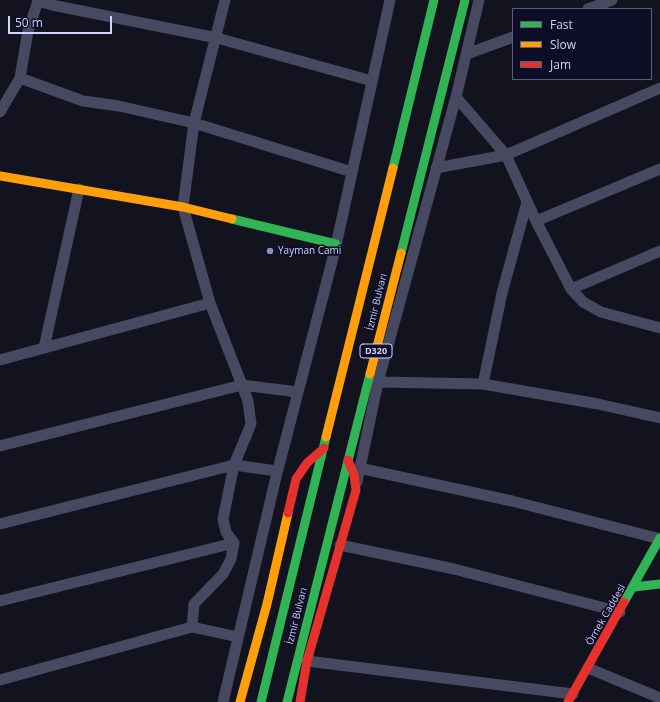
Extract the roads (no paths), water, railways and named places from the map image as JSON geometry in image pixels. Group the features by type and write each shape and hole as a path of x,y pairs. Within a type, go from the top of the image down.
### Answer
{"main road":[{"name":"İzmir Bulvarı","path":"261,702 434,0"},
{"name":"İzmir Bulvarı","path":"287,702 465,0"},
{"path":"0,176 183,207 336,244"},
{"path":"240,702 267,604 296,479 307,463 324,448"},
{"path":"300,702 307,661 356,490 354,475 348,460"},
{"name":"Örnek Caddesi","path":"571,698 660,538"},
{"path":"634,587 660,584"}],"street":[{"path":"0,112 20,78 28,31 38,0 52,5 216,38 372,81"},
{"path":"192,628 194,604 223,574 231,559 234,543 226,532 223,519 234,465 251,424 248,401 210,303 183,207 194,123 225,0"},
{"path":"223,702 277,471 336,244 390,0"},
{"path":"356,490 359,468 378,382 456,97 479,0"},
{"path":"591,8 612,0"},
{"path":"467,54 512,37"},
{"path":"20,78 83,101 119,106 194,123 352,172"},
{"path":"436,168 506,155 660,88"},
{"path":"456,97 506,155 536,221 571,289 583,302 601,312 660,328"},
{"path":"536,221 660,169"},
{"path":"44,348 79,190"},
{"path":"483,384 502,293 527,202"},
{"path":"571,289 660,251"},
{"path":"0,360 210,303"},
{"path":"378,382 483,384 598,404 660,418"},
{"path":"0,446 242,385 298,392"},
{"path":"0,524 234,465 277,471"},
{"path":"359,468 512,501 660,538"},
{"path":"0,601 234,543"},
{"path":"340,544 454,569 620,612"},
{"path":"0,680 192,628 238,637"},
{"path":"307,661 571,698"},
{"path":"588,668 660,698"}],"place":[{"name":"Yayman Cami","path":"270,251"}]}
